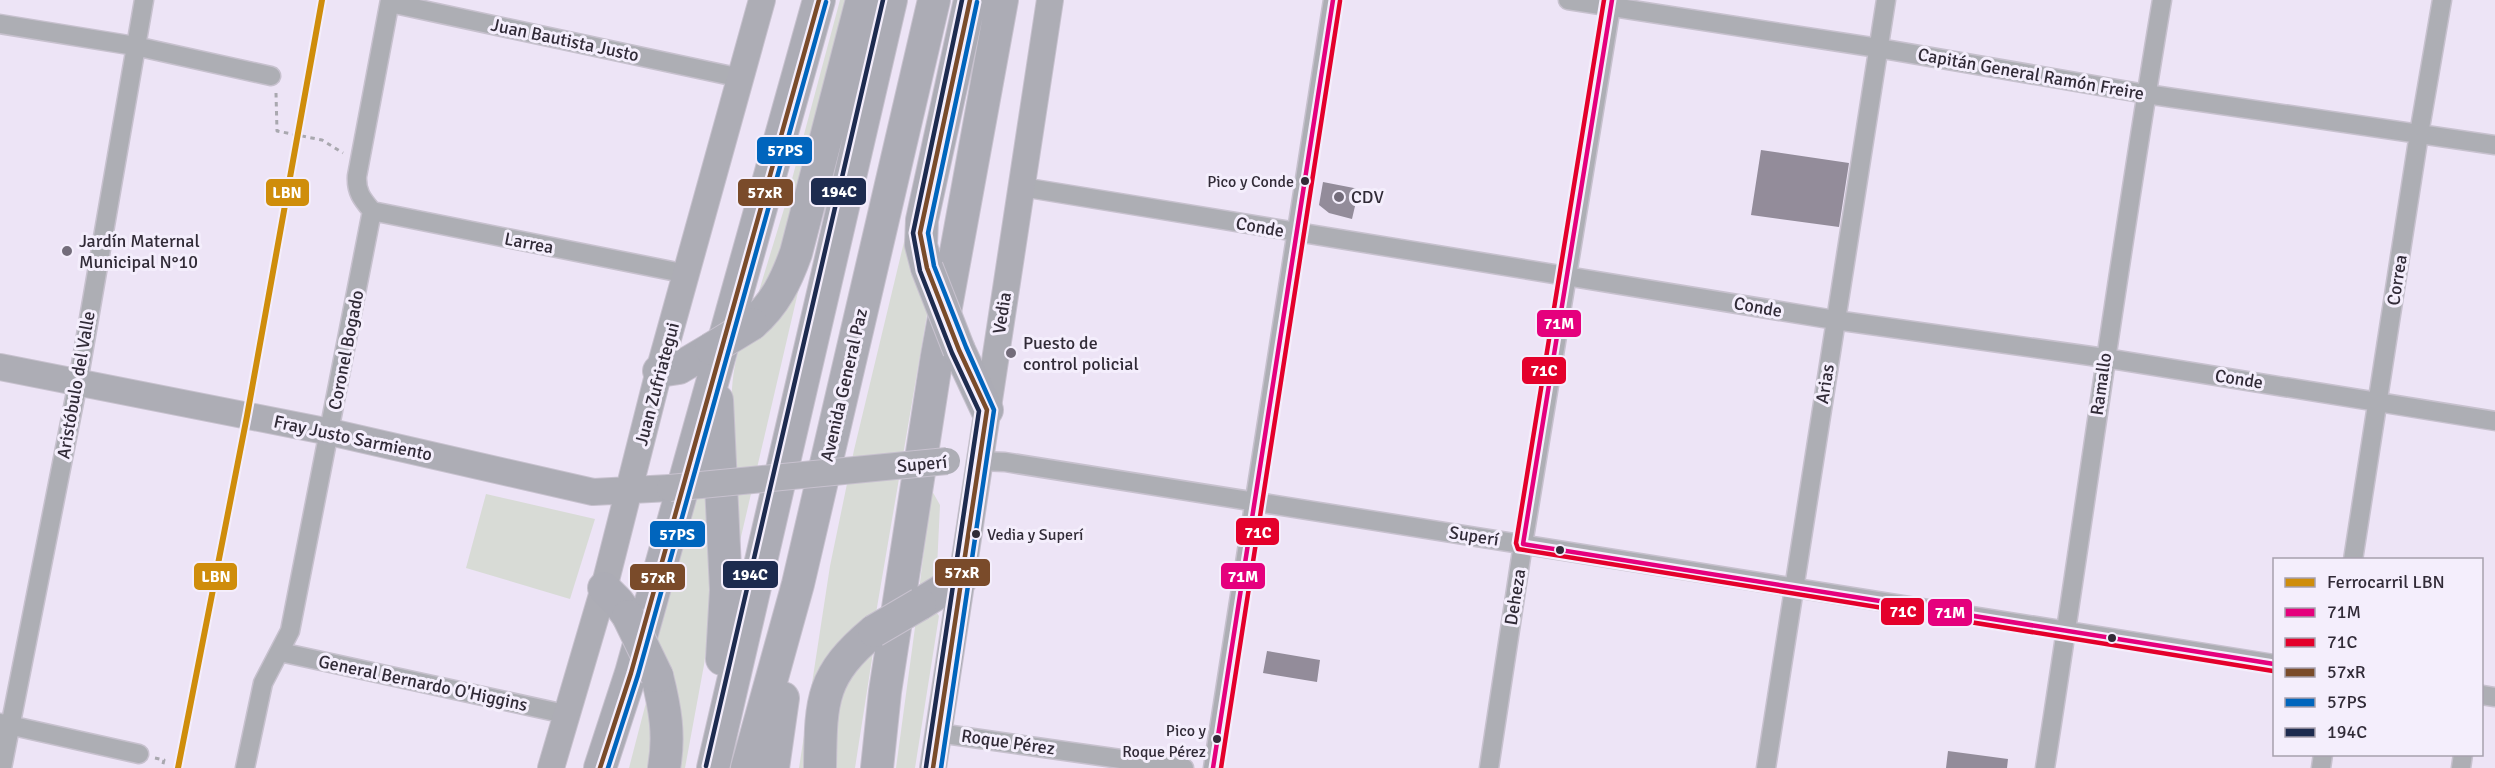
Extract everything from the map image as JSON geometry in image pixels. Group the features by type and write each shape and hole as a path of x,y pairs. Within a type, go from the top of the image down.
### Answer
{"highway":[{"path":"618,768 644,675 716,350 819,0"},
{"path":"659,371 679,368 716,350 752,324 776,298 785,283 796,253 862,0"},
{"path":"715,757 891,0"},
{"name":"Avenida General Paz","path":"747,768 798,584 934,0"},
{"path":"970,0 922,220 921,245 927,268 959,350 987,410"},
{"path":"877,768 885,692 937,356 1002,0"},
{"path":"715,757 726,590 716,350"},
{"path":"820,768 820,725 824,698 834,673 850,650 874,631 962,578"},
{"path":"773,768 798,584"},
{"path":"604,588 628,616 644,675 666,711 668,746 664,768"},
{"path":"600,768 644,675"},
{"path":"867,768 885,692"}],"street":[{"name":"Aristóbulo del Valle","path":"2,768 5,724 78,382 144,0"},
{"name":"Juan Zufriategui","path":"550,768 604,588 659,371 762,0"},
{"name":"Vedia","path":"933,768 1050,0"},
{"path":"1213,768 1333,0"},
{"name":"Capitán General Ramón Freire","path":"1568,0 1611,3 2146,94 2495,145"},
{"name":"Arias","path":"1766,768 1886,0"},
{"name":"Ramallo","path":"2045,768 2067,631 2105,358 2162,0"},
{"name":"Correa","path":"2353,558 2442,0"},
{"path":"372,211 361,198 356,186 390,1"},
{"name":"Juan Bautista Justo","path":"390,1 741,78"},
{"name":"Deheza","path":"1490,768 1523,544 1611,3"},
{"path":"0,24 135,46 271,76"},
{"name":"Conde","path":"1022,187 1297,233 1567,274 1835,320 2105,358 2495,421"},
{"name":"Larrea","path":"372,211 687,274"},
{"name":"Coronel Bogado","path":"245,768 263,683 290,631 372,211"},
{"name":"Fray Justo Sarmiento","path":"0,367 330,432 593,492 670,488"},
{"name":"Superí","path":"670,488 947,461 1005,462 2273,664"},
{"name":"General Bernardo O'Higgins","path":"280,652 566,714"},
{"path":"5,724 139,754"},
{"name":"Roque Pérez","path":"938,732 1184,768"}],"path":[{"path":"271,76 276,89 278,131 322,140 360,163"}],"shaded area":[{"path":"840,0 850,0 773,278 755,304 784,209"},
{"path":"916,192 929,303 875,619 809,768 799,768 830,566 854,450"},
{"path":"805,262 737,554 731,444 732,383 736,359 750,331"},
{"path":"707,466 715,584 704,665 685,768 678,768 654,653 688,528 701,467"},
{"path":"931,489 940,505 937,568 931,580 919,591"},
{"path":"486,494 595,519 570,599 466,568"},
{"path":"935,610 939,616 915,768 896,768 916,620"},
{"path":"874,646 855,768 830,768 836,698"},
{"path":"649,691 654,768 629,768"}],"building":[{"path":"1761,150 1849,163 1839,227 1751,215"},
{"name":"CDV","path":"1323,182 1359,189 1352,219 1329,213 1319,205"},
{"path":"1267,651 1320,660 1317,682 1263,673"},
{"path":"1948,751 2008,759 2007,768 1946,768"}],"rail line":[{"name":"LBN","path":"178,768 247,416 322,0"}],"transit line":[{"name":"57xR","path":"600,768 631,673 819,0"},
{"name":"194C","path":"706,766 883,0"},
{"name":"194C","path":"926,767 979,411 952,353 920,271 913,233 962,0"},
{"name":"57xR","path":"933,768 987,410 959,350 927,268 920,233 970,0"},
{"name":"71M","path":"1213,768 1333,0"},
{"name":"71C","path":"1604,0 1516,543 1518,549 2273,671"},
{"name":"71M","path":"1612,0 1523,544 2273,664"},
{"name":"71C","path":"1221,768 1340,1"},
{"name":"57PS","path":"608,768 638,675 826,2"},
{"name":"57PS","path":"941,768 994,410 934,266 928,233 977,2"}],"place":[{"name":"Pico y Conde","path":"1305,181"},
{"name":"CDV","path":"1339,197"},
{"name":"Jardín Maternal Municipal N°10","path":"67,251"},
{"name":"Puesto de control policial","path":"1011,353"},
{"name":"Vedia y Superí","path":"976,534"},
{"name":"Pico y Roque Pérez","path":"1217,739"}]}
